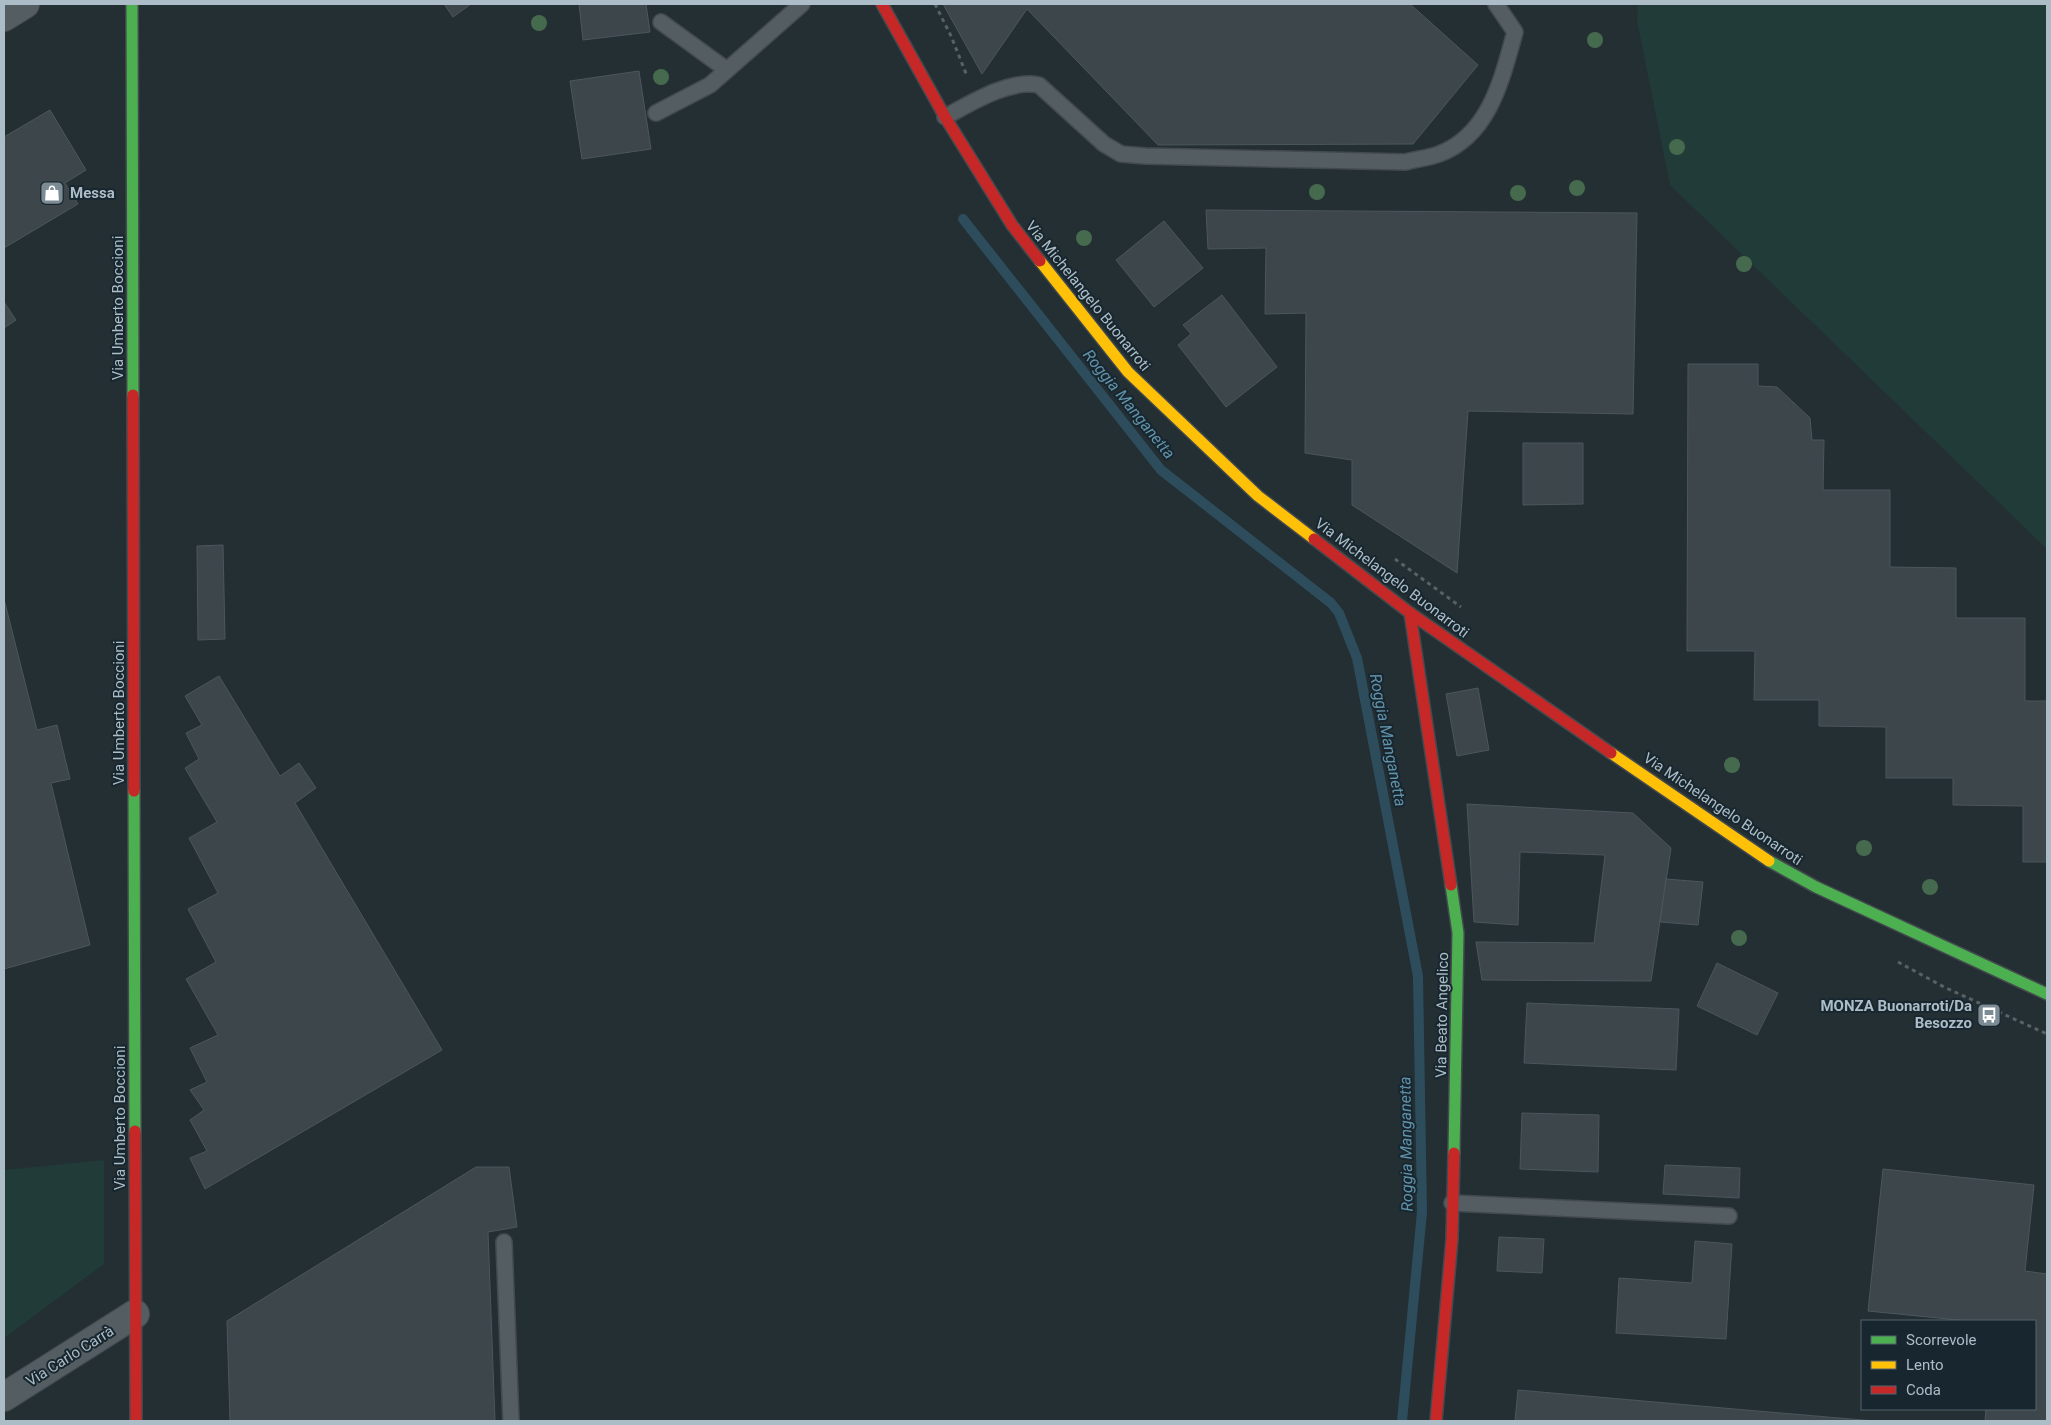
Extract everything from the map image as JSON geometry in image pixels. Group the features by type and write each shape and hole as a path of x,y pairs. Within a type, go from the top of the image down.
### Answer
{"street":[{"path":"4,17 25,4"},
{"name":"Via Umberto Boccioni","path":"132,4 136,1421"},
{"name":"Via Michelangelo Buonarroti","path":"882,4 945,117 1012,225 1128,372 1258,496 1410,612 1682,804 1756,853 1824,891 2047,994"},
{"name":"Via Beato Angelico","path":"1410,612 1458,933 1452,1239 1436,1421"},
{"name":"Via Carlo Carrà","path":"4,1397 135,1314"}],"lane":[{"path":"656,113 710,85 802,4"},
{"path":"945,117 977,100 1014,85 1029,83 1040,85 1104,144 1121,154 1406,162 1440,154 1471,136 1497,93 1514,32 1496,4"},
{"path":"661,22 727,70"},
{"path":"1452,1203 1729,1216"},
{"path":"504,1242 511,1421"}],"path":[{"path":"935,4 951,36 977,100"}],"green space":[{"path":"1638,4 2047,4 2047,549 1670,185 1637,21"},
{"path":"104,1160 104,1264 4,1338 4,1170"}],"building":[{"path":"444,4 471,4 453,17"},
{"path":"579,4 646,4 650,32 583,40"},
{"path":"943,4 1410,4 1478,65 1413,144 1158,145 1027,9 982,74"},
{"path":"639,71 651,149 582,159 570,81"},
{"path":"50,110 86,170 65,183 78,204 4,248 4,137"},
{"path":"1206,210 1637,213 1633,414 1468,411 1457,573 1352,505 1352,460 1305,453 1306,313 1265,314 1266,248 1208,249"},
{"path":"1164,221 1203,268 1154,307 1116,260"},
{"path":"1222,295 1277,367 1226,407 1178,345 1191,334 1183,325"},
{"path":"4,302 16,320 4,328"},
{"path":"1688,364 1758,364 1758,386 1777,387 1810,418 1812,440 1824,440 1823,490 1890,490 1890,567 1956,568 1956,618 2025,618 2025,701 2047,701 2047,862 2023,862 2023,806 1953,805 1953,778 1886,778 1886,727 1819,726 1819,700 1754,700 1755,651 1687,651"},
{"path":"1523,443 1583,443 1583,504 1523,505"},
{"path":"223,545 225,639 198,640 197,546"},
{"path":"4,599 37,730 57,725 70,779 51,783 90,945 4,969"},
{"path":"219,676 280,776 299,763 316,788 295,803 442,1050 205,1189 190,1158 207,1151 190,1120 204,1110 190,1090 207,1082 190,1048 218,1035 186,979 216,962 188,909 218,893 189,838 217,822 185,768 199,759 186,733 202,725 185,696"},
{"path":"1478,688 1489,750 1457,756 1446,694"},
{"path":"1467,804 1633,813 1671,848 1651,981 1482,980 1476,942 1594,943 1605,855 1520,852 1518,925 1474,922"},
{"path":"1666,879 1703,882 1698,925 1660,922"},
{"path":"1717,963 1778,993 1757,1035 1697,1006"},
{"path":"1527,1003 1679,1009 1676,1070 1524,1063"},
{"path":"1522,1113 1599,1115 1598,1172 1520,1169"},
{"path":"1665,1165 1740,1168 1739,1198 1663,1194"},
{"path":"476,1167 509,1167 517,1227 488,1232 495,1421 230,1421 227,1321"},
{"path":"1883,1169 2034,1185 2025,1271 2047,1274 2047,1421 1985,1421 1986,1410 2036,1410 2036,1320 1958,1320 1868,1311"},
{"path":"1499,1237 1544,1239 1542,1273 1497,1271"},
{"path":"1695,1241 1732,1244 1726,1339 1616,1333 1619,1278 1692,1283"},
{"path":"1518,1390 1746,1410 1874,1421 1515,1421"}],"waterway":[{"name":"Roggia Manganetta","path":"963,219 1161,470 1331,603 1339,613 1357,658 1418,976 1422,1212 1402,1421"}],"traffic: fast":[{"path":"132,4 133,395"},
{"path":"134,791 135,1131"},
{"path":"1769,861 1816,887 2047,994"},
{"path":"1451,885 1458,933 1454,1153"}],"traffic: slow":[{"path":"1040,261 1128,372 1258,496 1314,539"},
{"path":"1611,753 1769,861"}],"traffic: jam":[{"path":"882,4 945,117 1012,225 1040,261"},
{"path":"133,395 134,791"},
{"path":"1314,539 1410,613 1611,753"},
{"path":"1410,613 1451,885"},
{"path":"135,1131 136,1421"},
{"path":"1436,1421 1452,1239 1454,1153"}],"place":[{"name":"Messa","path":"52,193"},
{"name":"MONZA Buonarroti/Da Besozzo","path":"1989,1015"}]}
